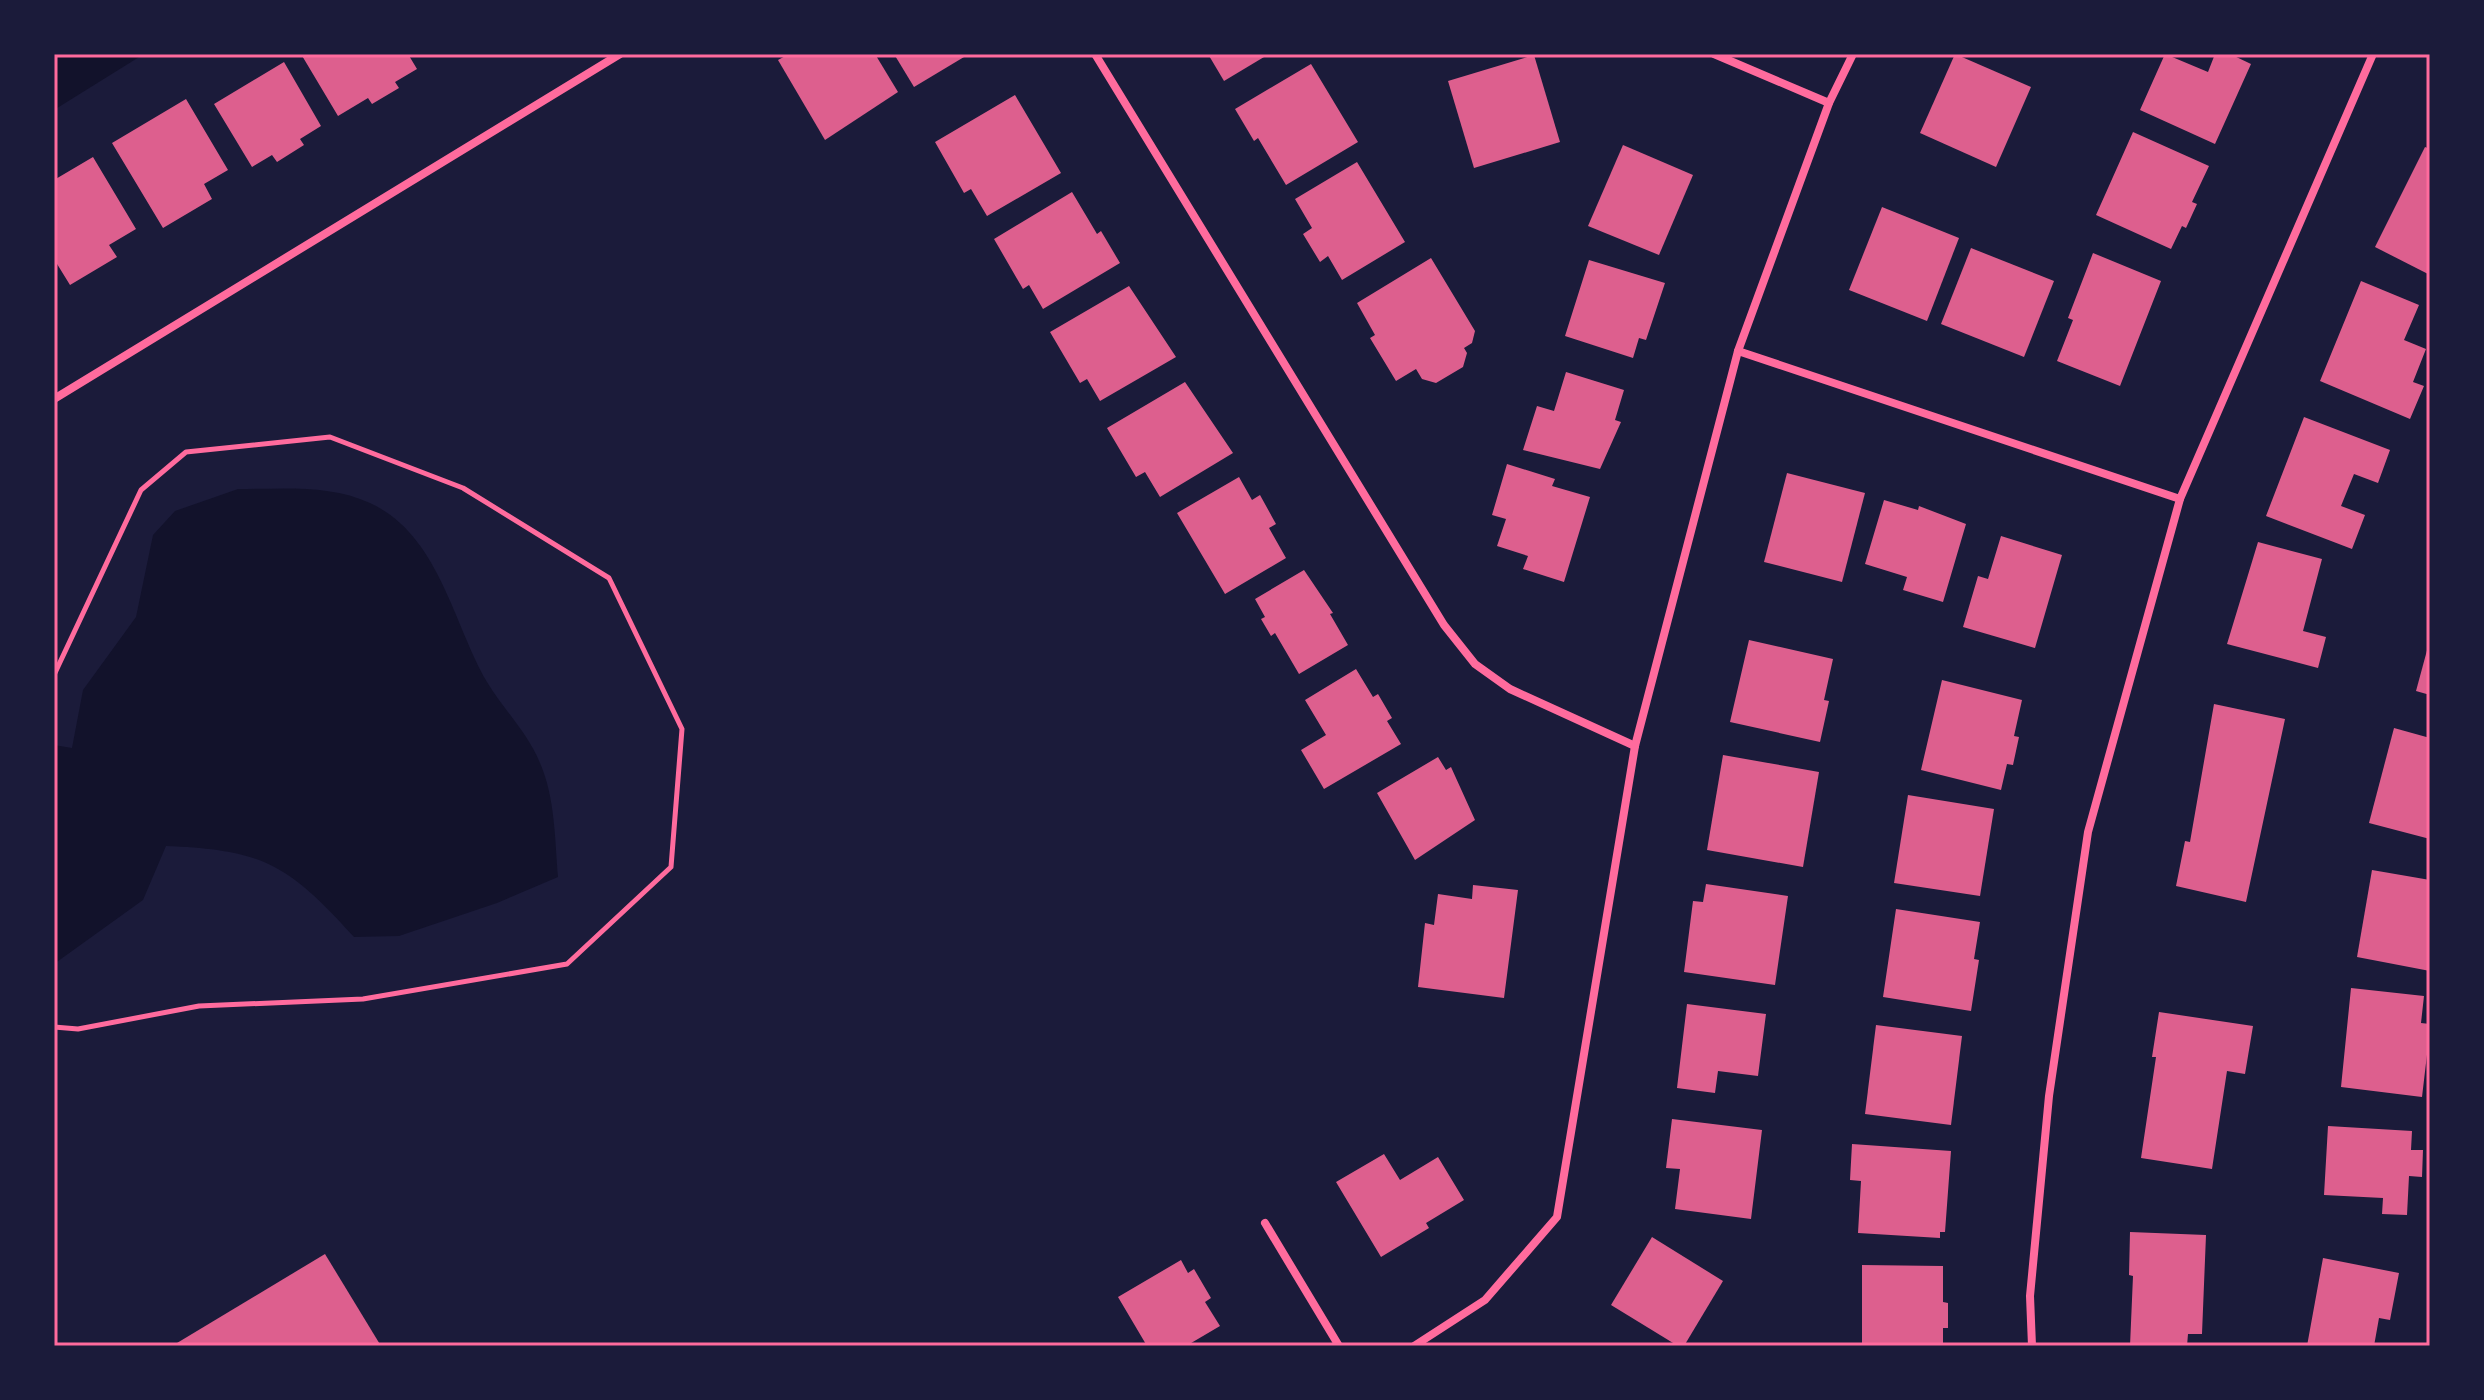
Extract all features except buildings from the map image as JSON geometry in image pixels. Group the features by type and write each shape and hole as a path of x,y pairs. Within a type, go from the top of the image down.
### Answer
{"street":[{"path":"54,399 620,54"},
{"path":"1095,54 1444,625 1467,654 1510,689 1635,746"},
{"path":"1714,54 1829,103"},
{"path":"1414,1346 1485,1300 1557,1217 1635,746 1738,351 1829,103 1853,54"},
{"path":"2032,1346 2030,1296 2049,1096 2088,832 2180,499 2373,54"},
{"path":"1738,351 2180,499"},
{"path":"1265,1223 1339,1346"}],"path":[{"path":"54,675 141,490 186,452 330,437 463,488 609,578 682,729 671,867 567,964 363,999 199,1006 78,1029 54,1027"}],"shaded area":[{"path":"54,54 144,54 54,110"},
{"path":"238,489 322,490 355,497 393,517 412,536 441,582 487,682 529,741 540,763 551,804 558,877 497,903 399,936 354,937 311,893 272,866 228,852 166,846 143,900 54,964 54,745 72,748 83,690 136,617 153,535 175,511"}]}
